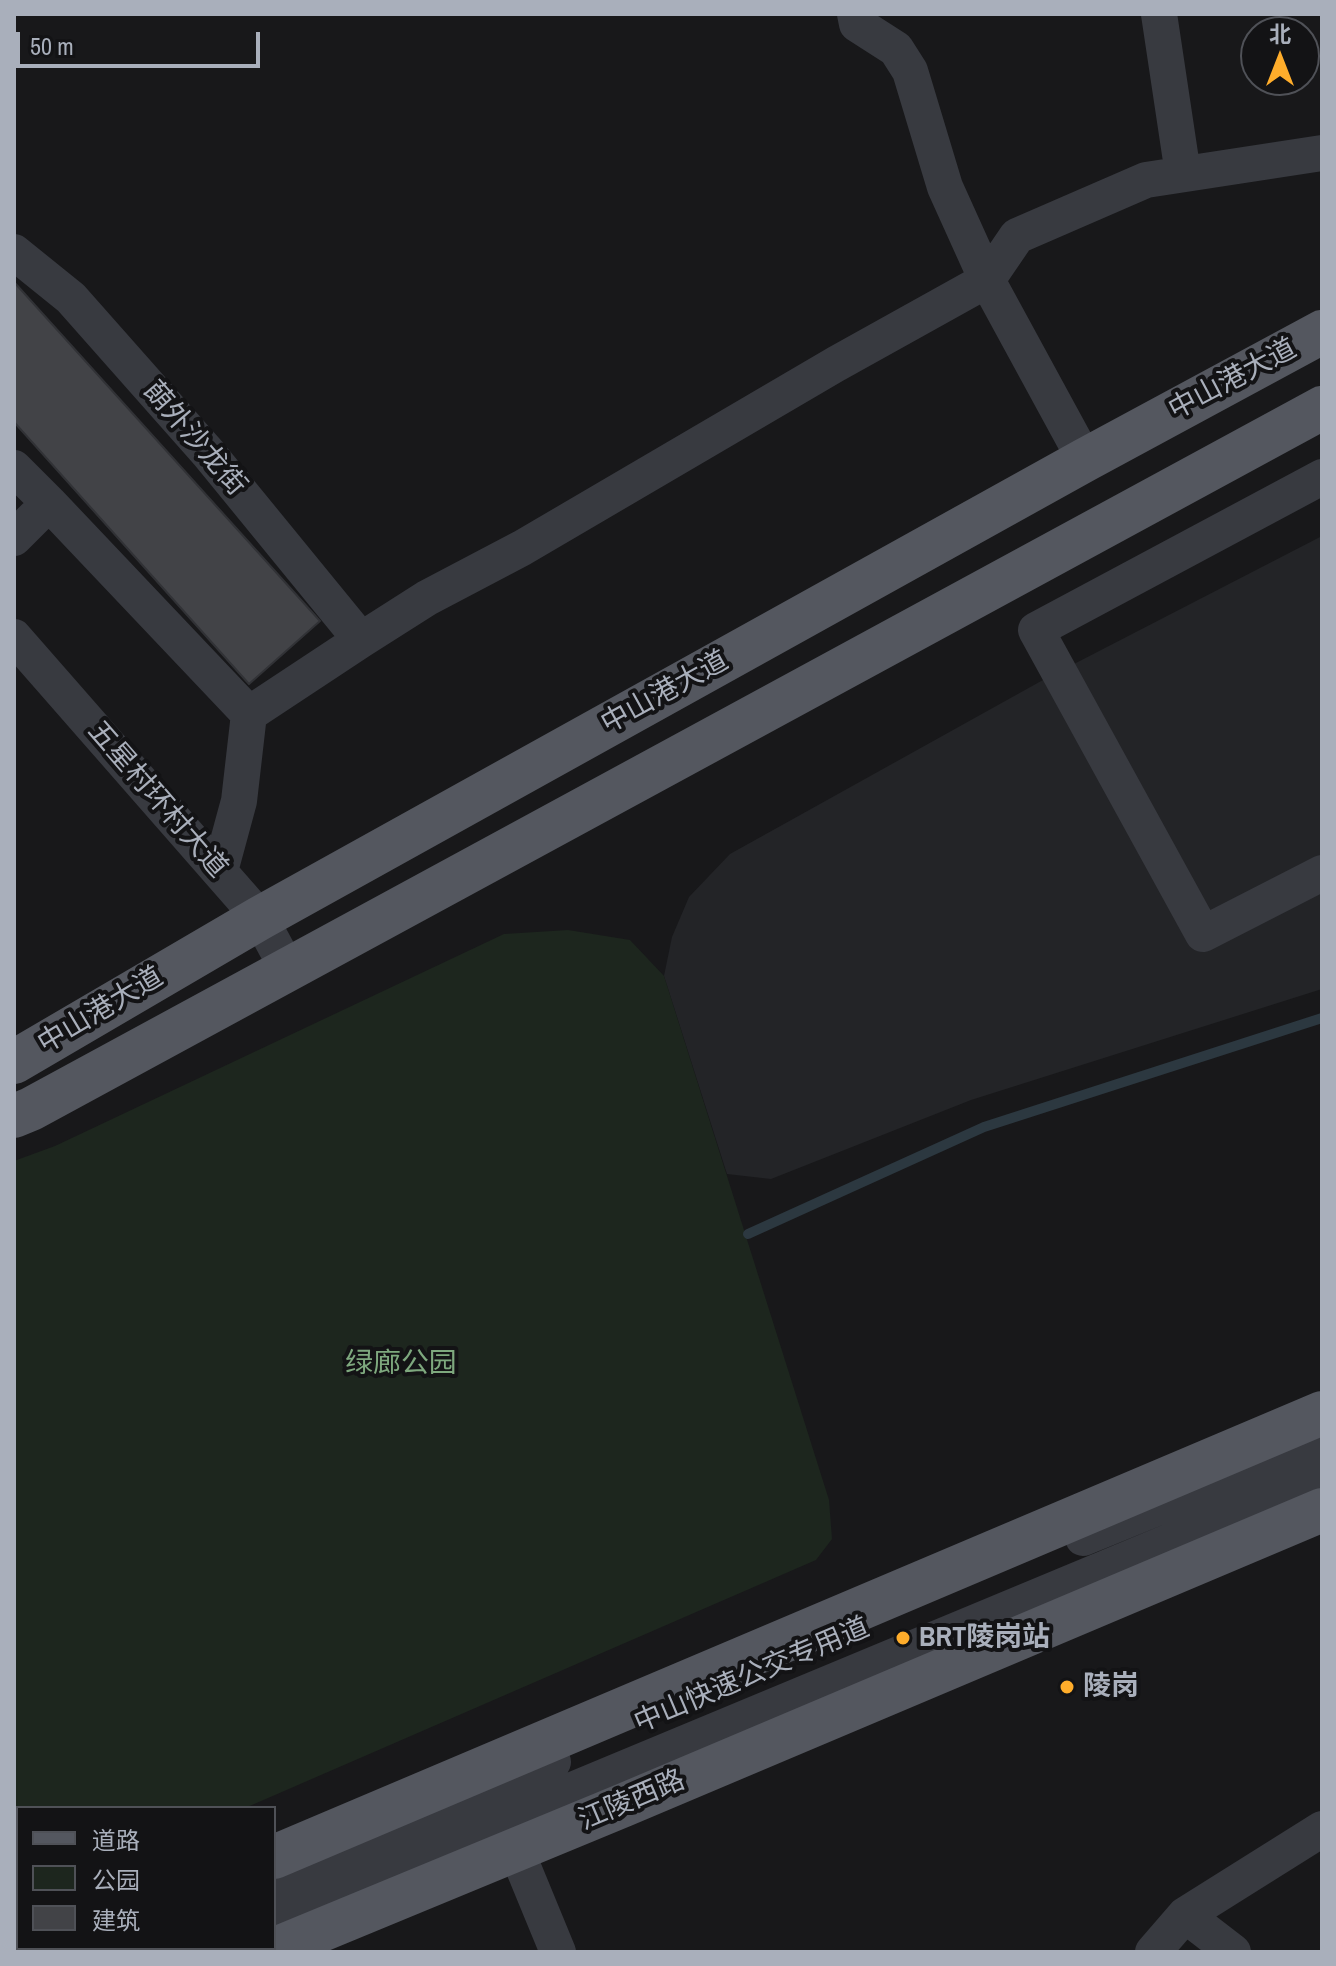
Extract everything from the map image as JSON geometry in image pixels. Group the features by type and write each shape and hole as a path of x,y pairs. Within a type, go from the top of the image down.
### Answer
{"main road":[{"name":"中山港大道","path":"14,1062 260,918 1085,460 1322,332"},
{"name":"中山港大道","path":"14,1116 1322,408"},
{"path":"276,1856 1322,1413"},
{"name":"江陵西路","path":"276,1949 1322,1510"}],"street":[{"path":"855,14 857,24 896,49 910,71 945,187 987,280 1085,460"},
{"path":"1159,14 1183,174"},
{"path":"220,871 239,801 249,714 361,640 427,598 522,548 836,364 987,280 1017,236 1146,180 1322,153"},
{"name":"蓢外沙龙街","path":"14,252 71,298 209,454 361,640"},
{"path":"14,468 249,714"},
{"path":"1322,477 1036,630 1203,934 1322,873"},
{"path":"14,538 49,503"},
{"name":"五星村环村大道","path":"14,637 260,918 288,970"},
{"name":"中山快速公交专用道","path":"276,1883 905,1611 1322,1440"},
{"name":"中山快速公交专用道","path":"276,1913 1322,1478"},
{"path":"1153,1952 1185,1915 1322,1829"},
{"path":"516,1850 558,1952"},
{"path":"1185,1915 1233,1952"}],"shaded area":[{"path":"1322,536 1322,989 971,1100 771,1179 727,1174 664,976 672,937 689,897 730,854 1043,680"}],"green space":[{"name":"绿廊公园","path":"568,930 630,940 664,976 829,1500 832,1539 816,1560 250,1806 16,1806 14,1908 14,1161 55,1146 504,934"}],"building":[{"path":"14,282 320,621 249,684 14,422"}],"waterway":[{"path":"748,1234 984,1127 1322,1018"}],"place":[{"name":"BRT陵岗站","path":"903,1638"},
{"name":"陵岗","path":"1067,1687"}]}
